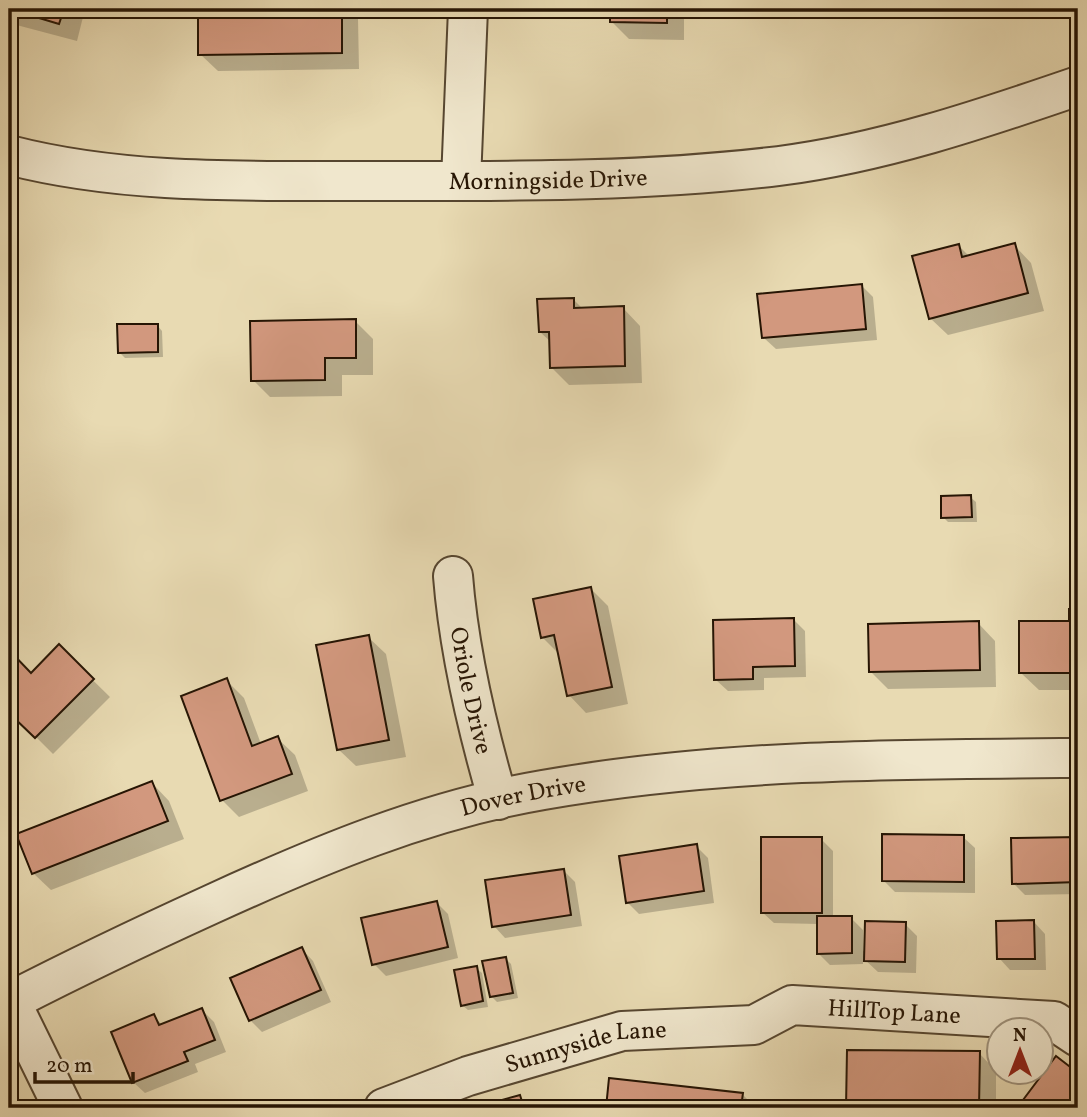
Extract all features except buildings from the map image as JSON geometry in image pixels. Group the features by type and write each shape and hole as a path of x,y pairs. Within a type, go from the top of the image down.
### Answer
{"street":[{"path":"461,181 468,9"},
{"name":"Morningside Drive","path":"9,155 149,178 461,181 632,177 780,166 902,141 1078,86"},
{"name":"Oriole Drive","path":"453,576 456,612 481,742 498,800"},
{"name":"Dover Drive","path":"9,1001 116,948 323,853 400,827 498,800 542,790 779,762 1078,758"},
{"path":"9,1001 63,1108"},
{"name":"HillTop Lane","path":"792,1005 1054,1021 1078,1037"},
{"name":"Sunnyside Lane","path":"384,1108 468,1076 622,1031 754,1025 792,1005"}]}
